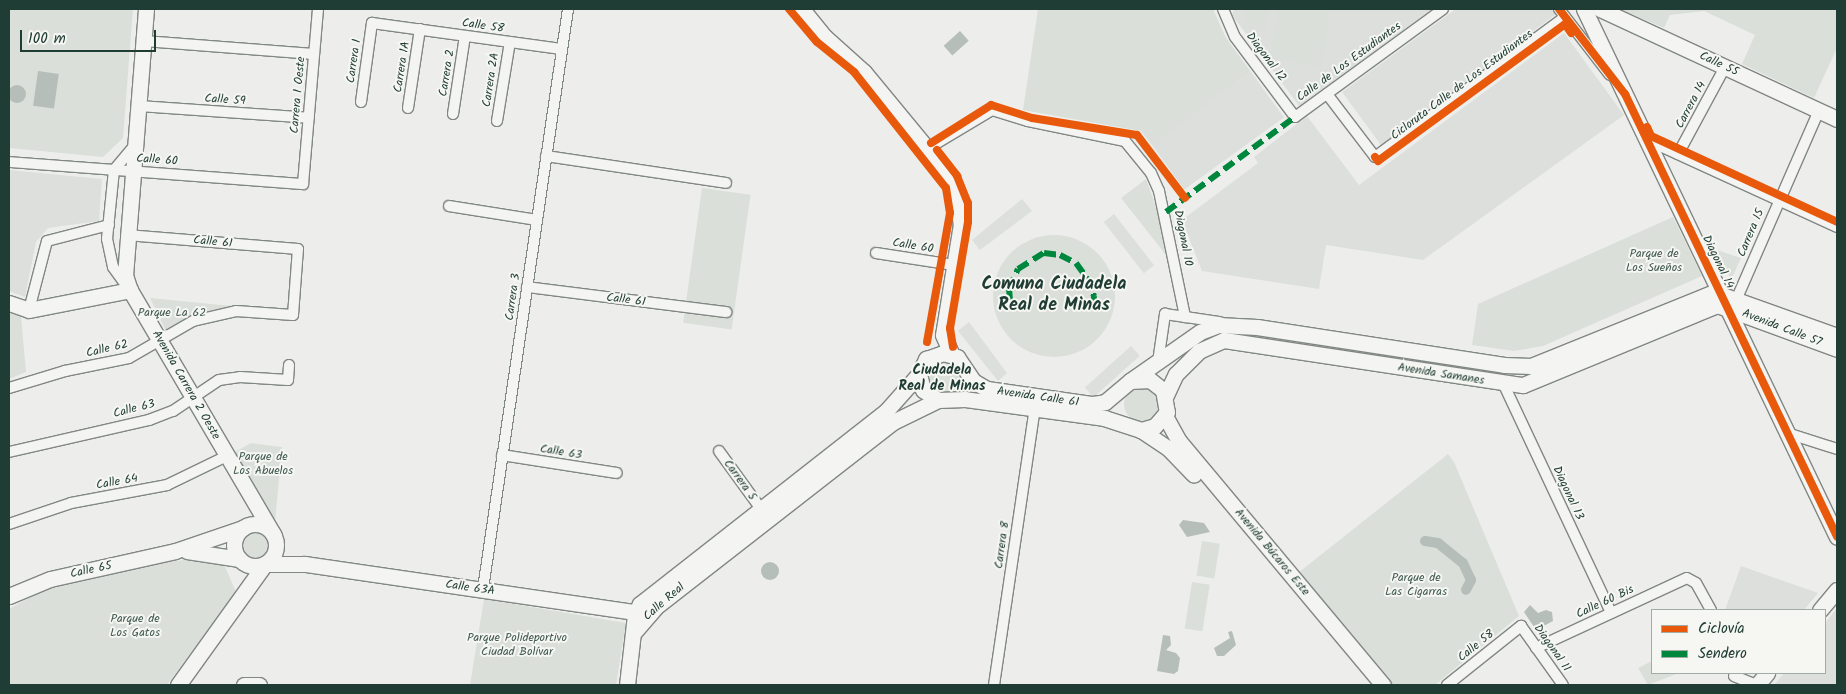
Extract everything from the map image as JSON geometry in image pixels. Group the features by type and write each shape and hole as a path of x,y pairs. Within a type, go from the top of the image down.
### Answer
{"main road":[{"name":"Avenida Carrera 2 Oeste","path":"146,9 125,274 130,290 275,539"},
{"path":"802,9 829,40 864,72 952,180 960,203 961,224 943,335 952,355"},
{"path":"1584,9 1625,94"},
{"name":"Calle 55","path":"1600,9 1837,119"},
{"name":"Diagonal 14","path":"1625,94 1720,293"},
{"path":"938,400 923,390 919,374 935,338 947,264 960,203"},
{"path":"9,303 29,310 130,290"},
{"name":"Avenida Calle 57","path":"1720,293 1732,303 1836,337"},
{"name":"Avenida Samanes","path":"1130,381 1209,328 1241,326 1524,367 1546,362 1703,295 1720,293"},
{"name":"Diagonal 14","path":"1732,303 1787,433 1837,537"},
{"name":"Avenida Samanes","path":"1166,395 1176,374 1199,351 1224,340 1503,384 1523,385 1538,382 1707,307 1732,303"},
{"path":"926,359 939,353 952,355"},
{"name":"Avenida Calle 61","path":"952,355 962,362 973,381 992,391 1097,404 1110,398 1130,381"},
{"name":"Calle Real","path":"635,631 635,612 642,602 887,410 919,374"},
{"path":"1130,381 1150,380 1160,386 1166,395 1165,416 1155,426 1141,430"},
{"name":"Avenida Calle 61","path":"938,400 965,399 1105,418 1141,430"},
{"name":"Calle Real","path":"635,631 658,605 893,422 938,400"},
{"name":"Avenida Búcaros Este","path":"1165,416 1179,441 1383,685"},
{"name":"Avenida Búcaros Este","path":"1141,430 1168,448 1187,466 1369,685"},
{"path":"243,595 247,577 242,561 234,546 257,507"},
{"path":"178,685 265,564 274,555 275,539 263,526 246,526"},
{"name":"Calle 65","path":"9,596 50,579 175,551 246,526"},
{"name":"Calle 63A","path":"275,539 305,564"},
{"name":"Calle 65","path":"175,551 242,561"},
{"path":"242,561 265,564"},
{"name":"Calle 63A","path":"265,564 305,564 635,612"},
{"path":"1821,609 1837,590"},
{"path":"627,685 635,631"},
{"path":"190,667 189,674 194,685"},
{"path":"1756,685 1767,674"},
{"path":"244,685 259,685"}],"street":[{"name":"Carrera 1 Oeste","path":"303,184 318,9"},
{"name":"Carrera 3","path":"483,590 568,9"},
{"name":"Diagonal 12","path":"1223,9 1235,37 1295,117"},
{"name":"Calle de Los Estudiantes","path":"1295,117 1443,9"},
{"path":"1327,94 1375,157 1562,13"},
{"name":"Diagonal 14","path":"1562,13 1625,94"},
{"name":"Calle 58","path":"372,23 561,49"},
{"name":"Carrera 1","path":"361,102 372,23"},
{"name":"Carrera 1A","path":"408,108 420,29"},
{"name":"Carrera 2","path":"453,114 465,36"},
{"path":"144,41 314,54"},
{"name":"Carrera 2A","path":"497,121 510,42"},
{"name":"Carrera 14","path":"1678,154 1725,67"},
{"name":"Calle 59","path":"139,106 309,118"},
{"name":"Diagonal 10","path":"927,149 984,113 996,110 1028,121 1125,141 1151,173 1159,190 1185,317"},
{"name":"Carrera 15","path":"1732,303 1819,110"},
{"path":"1647,140 1837,227"},
{"path":"114,170 136,145"},
{"path":"546,156 726,182"},
{"name":"Calle 60","path":"9,162 303,184"},
{"name":"Avenida Carrera 2 Oeste","path":"114,170 108,246 113,267 130,290"},
{"path":"449,206 537,220"},
{"path":"29,310 47,241 109,224"},
{"name":"Calle 61","path":"128,235 298,249 293,314"},
{"name":"Calle 60","path":"876,253 947,264"},
{"name":"Calle 61","path":"527,287 726,312"},
{"name":"Calle 62","path":"9,388 65,371 129,358 189,322 236,311 293,314"},
{"name":"Avenida Samanes","path":"1158,362 1165,314 1241,326"},
{"name":"Calle 63","path":"9,452 148,420 173,411 207,385 230,377 288,380 289,365"},
{"name":"Diagonal 13","path":"1503,384 1611,613"},
{"name":"Carrera 8","path":"994,685 1035,408"},
{"path":"1787,433 1837,449"},
{"name":"Carrera 5","path":"719,451 761,509"},
{"name":"Calle 63","path":"502,455 617,473"},
{"name":"Calle 64","path":"9,524 71,503 167,485 227,456"},
{"name":"Calle 60 Bis","path":"1536,648 1684,579 1694,580 1710,609"},
{"name":"Calle 58","path":"1447,685 1520,626"},
{"name":"Diagonal 11","path":"1520,626 1563,685"},
{"path":"1735,678 1756,685"}],"shaded area":[{"path":"1234,9 1432,9 1299,106 1232,15"},
{"path":"1456,9 1551,9 1556,14 1381,145 1342,92"},
{"path":"960,31 969,41 952,55 944,46"},
{"path":"1564,33 1624,115 1423,260 1326,245 1319,289 1202,271 1182,220 1258,163 1254,157 1307,116 1359,185"},
{"path":"38,71 59,74 54,109 33,106"},
{"path":"1251,72 1284,117 1184,190 1151,144"},
{"path":"13,85 21,85 26,90 24,101 13,103 8,98 8,90"},
{"path":"9,170 102,179 99,221 48,228 36,242 25,297 9,291"},
{"path":"1022,199 1032,211 980,250 972,240"},
{"path":"1114,214 1154,265 1144,273 1104,222"},
{"path":"969,322 1007,373 998,381 958,331"},
{"path":"1131,346 1140,356 1094,397 1085,387"},
{"path":"1183,520 1204,523 1210,532 1187,537 1179,525"},
{"path":"770,562 776,565 779,571 776,577 770,580 764,577 761,571 764,565"},
{"path":"1741,566 1818,593 1805,609 1725,609"},
{"path":"1530,605 1538,613 1546,610 1552,612 1553,621 1536,630 1524,612"},
{"path":"1837,608 1837,685 1774,685 1783,674 1826,674 1826,622"},
{"path":"1232,631 1236,645 1224,656 1217,656 1214,648 1230,638 1228,632"},
{"path":"1163,635 1170,636 1171,645 1166,650 1176,653 1180,658 1178,671 1174,674 1157,671"}],"green space":[{"path":"9,9 133,9 123,138 103,157 9,148"},
{"path":"1038,9 1213,9 1226,38 1251,72 1152,145 1141,131 1023,110"},
{"path":"1246,9 1270,9 1265,33 1244,27"},
{"path":"1278,9 1330,9 1322,66 1271,58"},
{"path":"1620,9 1837,9 1837,48 1814,98 1742,64 1755,35 1704,11 1670,15 1664,28"},
{"path":"1146,179 1157,210 1166,255 1121,198"},
{"path":"702,188 751,195 732,329 683,323"},
{"name":"Parque de Los Sueños","path":"1673,217 1702,276 1543,346 1514,351 1472,345 1478,304"},
{"path":"1054,235 1066,236 1077,240 1088,245 1097,253 1105,262 1110,273 1114,284 1114,308 1110,319 1105,330 1097,339 1088,347 1077,352 1066,356 1054,357 1042,356 1031,352 1020,347 1011,339 1003,330 998,319 994,308 993,296 994,284 998,273 1003,262 1011,253 1020,245 1031,240 1042,236"},
{"path":"1717,250 1741,258 1731,280"},
{"name":"Parque La 62","path":"150,298 232,306 167,333"},
{"path":"9,312 21,316 26,372 9,379"},
{"path":"944,361 950,362 955,366 959,371 959,383 955,388 950,392 944,393 938,392 933,388 929,383 928,377 929,371 933,366 938,362"},
{"path":"1142,386 1149,387 1155,391 1159,397 1159,411 1155,417 1149,421 1142,422 1135,421 1129,417 1125,411 1124,404 1125,397 1129,391 1135,387"},
{"name":"Parque de Los Abuelos","path":"251,443 282,447 275,522 235,452"},
{"name":"Parque de Las Cigarras","path":"1448,454 1454,462 1519,616 1435,685 1393,685 1298,573"},
{"path":"254,531 264,535 268,545 264,555 254,559 244,555 240,545 244,535"},
{"path":"1202,541 1220,544 1214,578 1197,576"},
{"name":"Parque de Los Gatos","path":"193,559 223,562 236,592 167,685 9,685 9,609 42,591 125,567"},
{"path":"1192,582 1210,585 1202,631 1185,628"},
{"name":"Parque Polideportivo Ciudad Bolívar","path":"484,599 626,623 616,685 470,685"},
{"path":"1651,662 1651,674 1676,674 1648,685 1638,668"}],"waterway":[{"path":"1425,541 1438,543 1463,563 1471,580 1466,590"}],"marked path":[{"path":"1166,212 1295,117"},
{"path":"1010,300 1009,289 1018,269 1044,253 1060,255 1076,263 1086,277 1094,296 1093,312"}],"cycle path":[{"path":"789,9 817,42 854,72 946,188 950,213 927,342"},
{"path":"1559,9 1625,94 1837,537"},
{"name":"Cicloruta Calle de Los Estudiantes","path":"1375,157 1378,161 1565,24 1571,33"},
{"path":"931,143 991,105 1032,118 1137,135 1185,198"},
{"path":"1647,127 1651,136 1837,222"},
{"path":"937,150 957,176 968,203 968,222 950,328 953,347"}],"district":[{"name":"Comuna Ciudadela Real de Minas","path":"1054,296"},
{"name":"Ciudadela Real de Minas","path":"942,378"}]}
